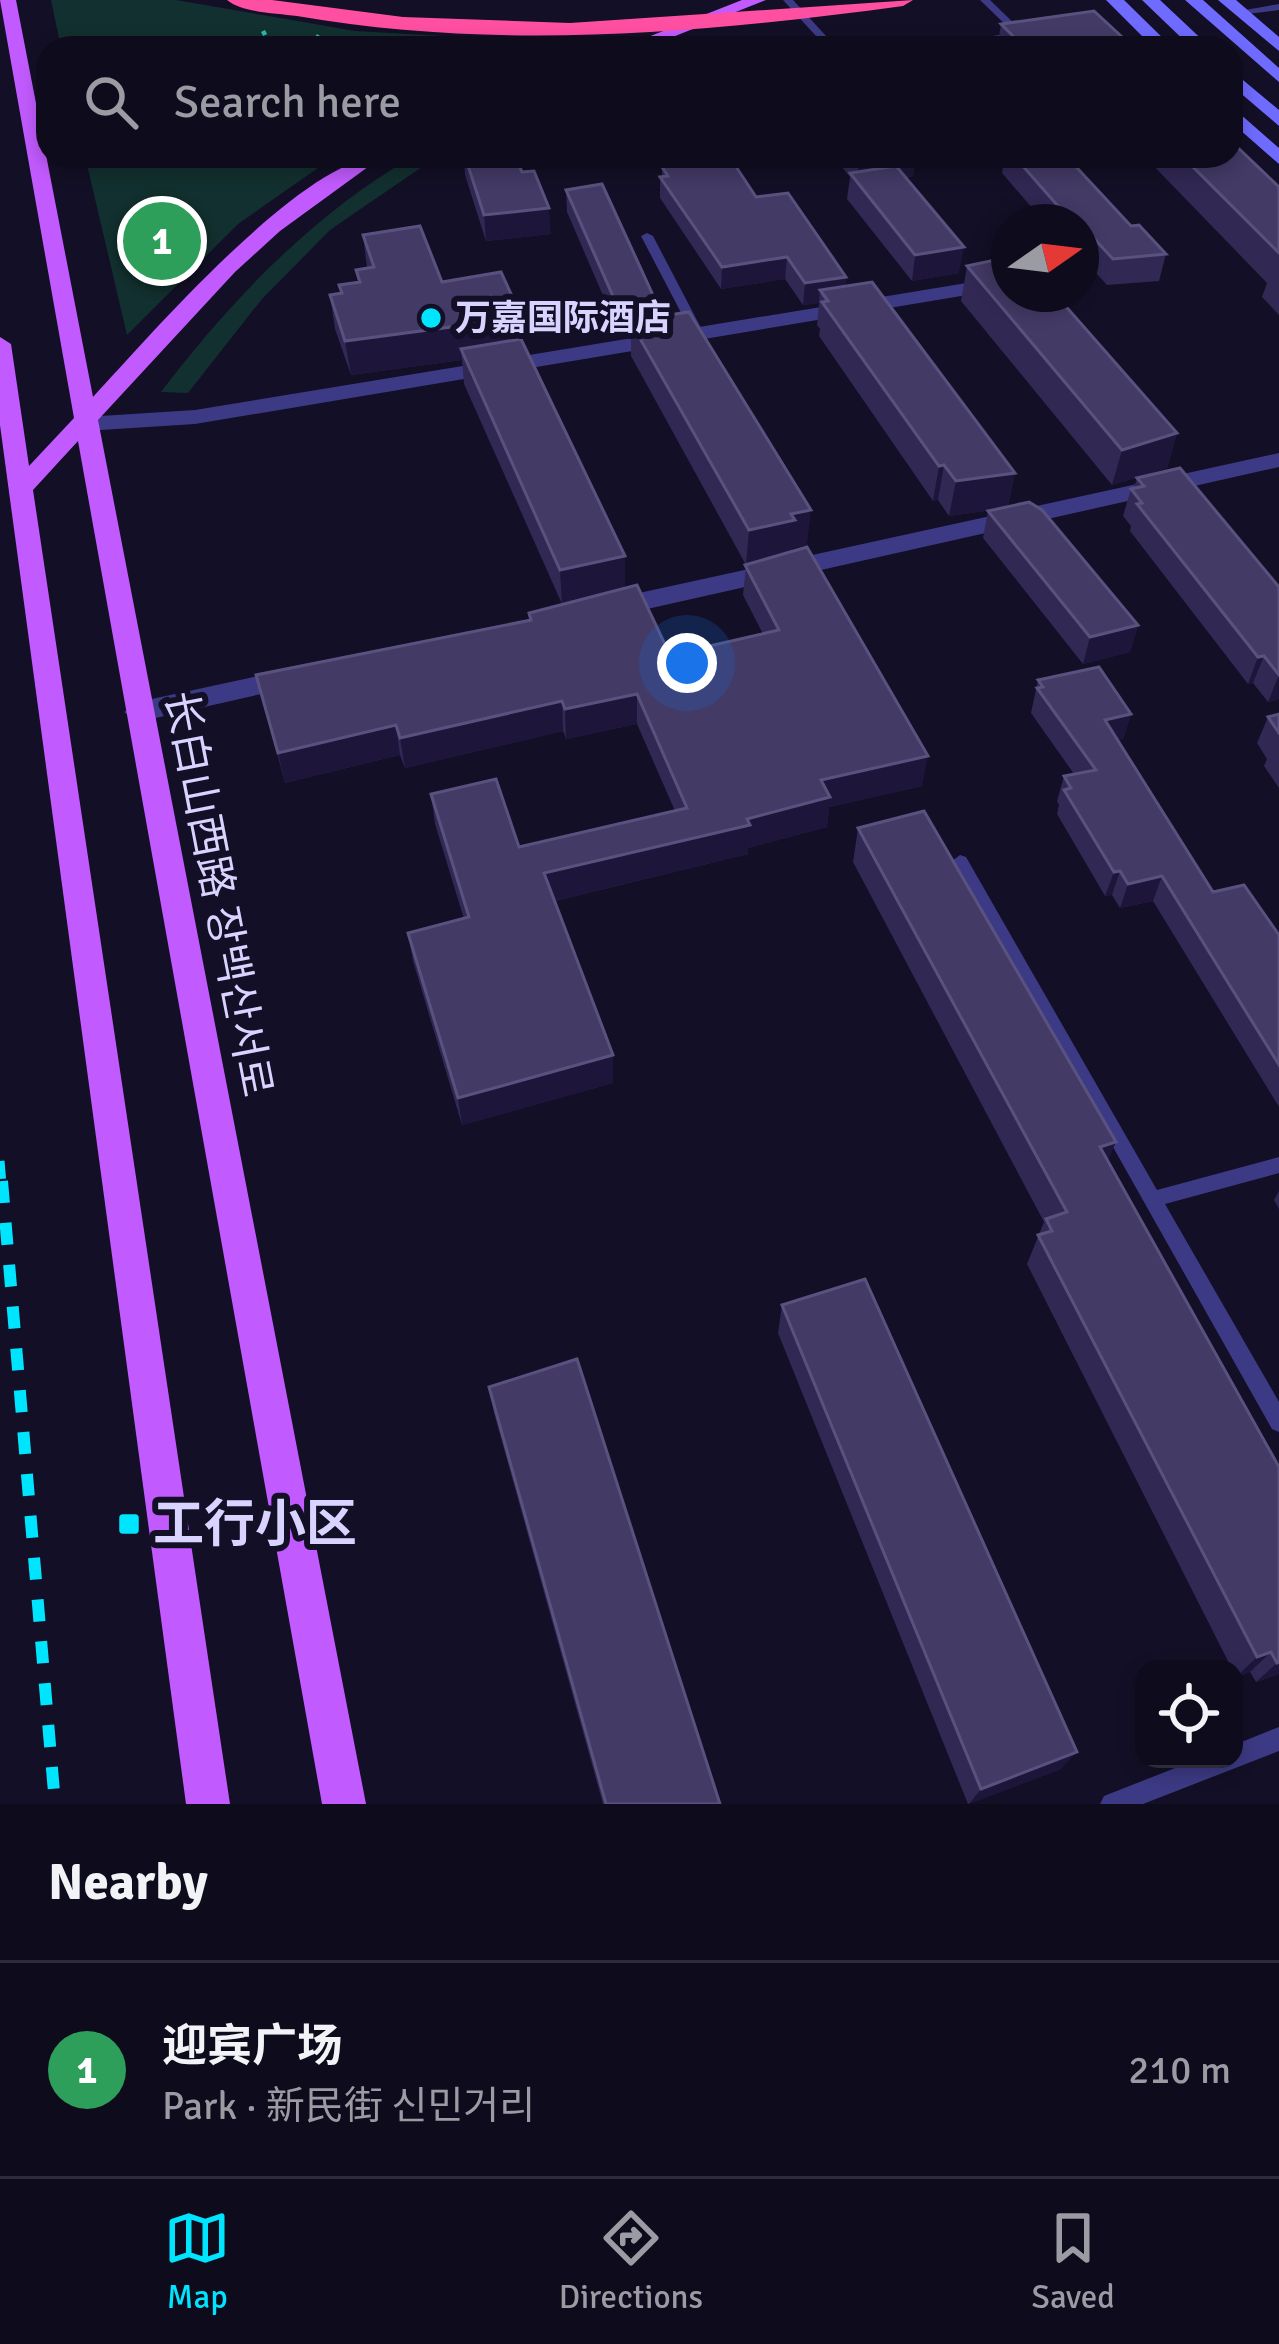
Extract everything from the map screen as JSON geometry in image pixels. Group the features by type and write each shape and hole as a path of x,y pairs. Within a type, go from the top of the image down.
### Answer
{"highway":[{"path":"236,0 346,18 558,32 689,26 755,11 903,0"},
{"path":"481,28 569,22 723,0"},
{"path":"558,32 563,36"}],"main road":[{"name":"长白山西路 장백산서로","path":"8,0 36,154"},
{"path":"1114,0 1152,36"},
{"path":"1150,0 1189,36"},
{"path":"1193,0 1233,36"},
{"path":"1233,6 1279,46"},
{"path":"671,36 755,11"},
{"path":"663,36 689,26"},
{"path":"1243,45 1279,77"},
{"path":"1243,86 1279,119"},
{"path":"1243,124 1279,158"},
{"name":"长白山西路 장백산서로","path":"39,168 344,1804"},
{"path":"19,490 85,424 220,270 292,208 354,168"},
{"path":"0,344 208,1804"}],"street":[{"path":"85,424 195,417 991,285"},
{"path":"576,616 1279,460"},
{"path":"138,712 322,671"}],"lane":[{"path":"985,0 1021,34"},
{"path":"1233,6 1279,7"},
{"path":"795,7 821,36"},
{"path":"1008,36 1040,32"},
{"path":"647,236 698,334"},
{"path":"960,861 1279,1423"},
{"path":"1151,1200 1279,1165"},
{"path":"1243,1753 1279,1739"},
{"path":"1112,1804 1205,1768"}],"green space":[{"path":"51,0 176,0 355,31 444,36 58,36"},
{"path":"88,168 318,168 238,224 127,335"},
{"path":"395,168 420,168 330,230 262,299 188,393 161,392 276,261"}],"building":[{"path":"1094,11 1121,36 1013,36 1001,24"},
{"path":"1243,152 1279,187 1279,253 1194,168 1243,168"},
{"path":"469,168 534,171 549,208 484,215"},
{"path":"663,168 737,168 756,197 788,193 846,277 805,283 787,257 722,267 660,177 668,176"},
{"path":"898,168 964,247 915,255 850,173"},
{"path":"1025,168 1077,168 1131,226 1139,225 1166,254 1113,259 1099,244 1099,204 1056,204"},
{"path":"602,184 658,306 620,312 566,190"},
{"path":"420,226 442,282 501,272 518,309 507,311 511,319 345,341 330,295 342,293 339,285 360,282 356,270 374,267 363,235"},
{"path":"991,261 991,294 967,266"},
{"path":"872,282 1015,473 956,481 944,465 939,466 822,302 828,301 820,290"},
{"path":"689,312 811,510 791,514 795,520 749,530 630,321"},
{"path":"1006,312 1071,312 1177,433 1122,450"},
{"path":"521,339 625,556 560,570 461,349"},
{"path":"1180,468 1279,587 1279,675 1264,656 1258,657 1137,504 1142,503 1131,489 1144,486 1137,478"},
{"path":"1029,502 1042,510 1138,625 1090,637 988,511"},
{"path":"807,547 928,756 821,780 830,797 747,819 750,825 544,873 613,1055 458,1098 408,933 469,917 431,794 496,779 519,847 687,808 637,694 565,709 562,701 400,738 396,725 278,753 256,675 531,620 529,613 637,585 670,655 779,630 745,565"},
{"path":"1099,667 1131,714 1105,720 1213,892 1244,885 1279,935 1279,1065 1162,876 1128,884 1120,871 1114,872 1064,790 1071,788 1064,776 1096,770 1037,688 1043,687 1038,680"},
{"path":"1279,714 1279,733 1268,717"},
{"path":"924,811 1116,1142 1100,1147 1279,1467 1277,1663 1271,1652 1257,1657 1038,1235 1052,1231 1046,1219 1067,1212 858,828"},
{"path":"865,1279 1077,1752 981,1789 782,1305"},
{"path":"577,1359 720,1804 606,1804 489,1387"}],"railway":[{"path":"0,1161 2,1184"},
{"path":"2,1181 55,1804"}],"place":[{"name":"迎宾广场","path":"162,241"},
{"name":"万嘉国际酒店","path":"431,318"},
{"name":"工行小区","path":"129,1524"}]}
